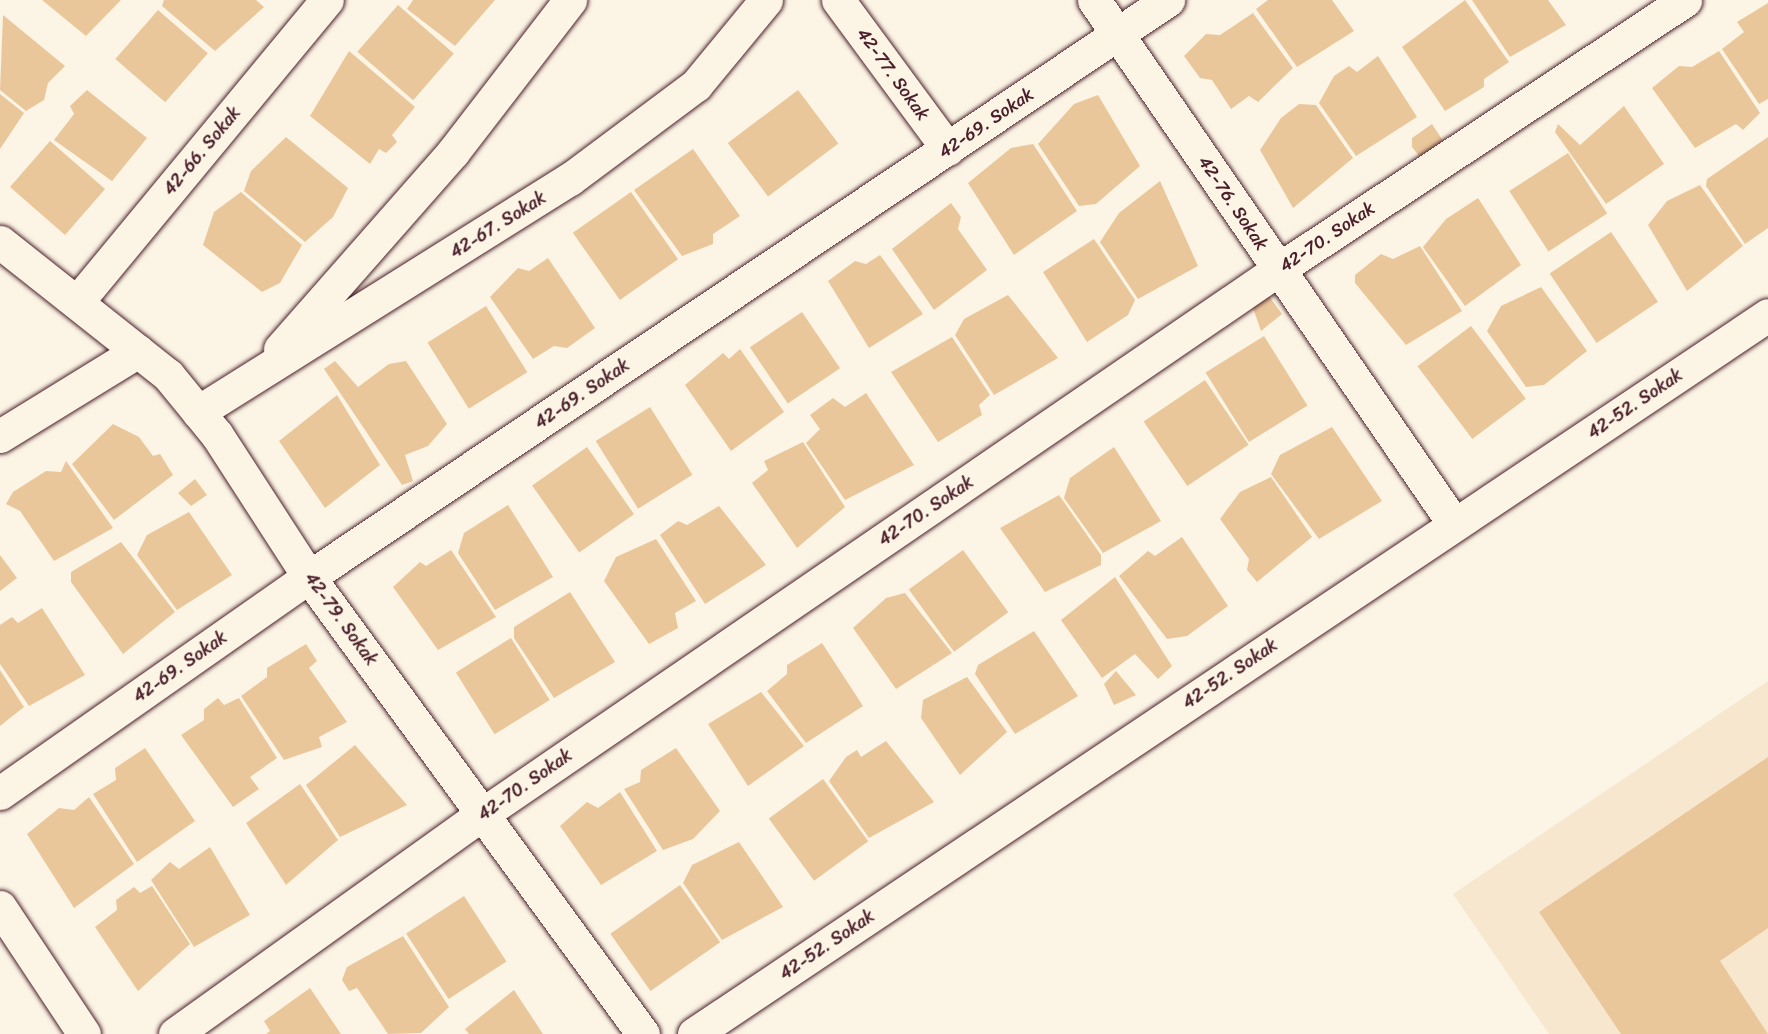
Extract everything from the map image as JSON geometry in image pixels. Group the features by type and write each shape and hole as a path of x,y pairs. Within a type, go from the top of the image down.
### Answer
{"street":[{"name":"42-66. Sokak","path":"77,302 327,0"},
{"path":"255,377 453,152 570,0"},
{"name":"42-67. Sokak","path":"198,412 570,179 696,85 766,0"},
{"name":"42-77. Sokak","path":"838,0 948,149"},
{"name":"42-76. Sokak","path":"1094,0 1454,524"},
{"name":"42-69. Sokak","path":"0,794 309,577 1168,0"},
{"name":"42-70. Sokak","path":"175,1034 484,813 1279,269 1685,0"},
{"name":"42-79. Sokak","path":"4,252 77,302 168,375 198,412 309,577 484,813 643,1034"},
{"name":"42-52. Sokak","path":"694,1034 1768,315"},
{"path":"0,436 138,351"},
{"path":"0,907 84,1034"}],"shaded area":[{"path":"1768,681 1768,1034 1549,1034 1453,894"}],"building":[{"path":"42,0 121,0 86,36"},
{"path":"164,0 256,0 264,7 215,51 162,6"},
{"path":"413,0 495,0 455,46 407,9"},
{"path":"1268,0 1332,0 1354,31 1297,67 1256,9"},
{"path":"1465,0 1509,62 1484,79 1484,87 1445,111 1402,47"},
{"path":"1472,0 1548,0 1566,25 1510,57"},
{"path":"1768,3 1768,99 1759,104 1722,49 1744,32 1737,22"},
{"path":"398,5 454,54 413,100 357,52"},
{"path":"158,10 208,53 165,102 115,59"},
{"path":"1253,13 1293,68 1258,102 1249,96 1231,109 1212,80 1200,78 1184,56 1206,34 1220,35"},
{"path":"3,15 65,66 48,83 44,100 26,111 0,90"},
{"path":"349,51 415,107 392,135 397,142 386,153 379,149 370,164 310,116"},
{"path":"1719,51 1760,113 1743,130 1736,124 1695,148 1652,88 1679,66 1692,67"},
{"path":"1378,56 1417,117 1356,156 1319,103 1334,76 1349,66 1357,72"},
{"path":"87,90 147,138 112,181 54,140 74,114 70,106"},
{"path":"798,90 838,144 768,196 728,143"},
{"path":"0,94 24,113 0,149"},
{"path":"1098,95 1140,166 1096,204 1079,206 1038,144 1074,104"},
{"path":"1299,104 1316,105 1353,158 1293,208 1260,150 1281,118"},
{"path":"1624,106 1664,164 1606,204 1555,132 1558,124 1580,145"},
{"path":"1432,124 1449,150 1428,167 1412,147 1412,138"},
{"path":"286,137 348,188 333,217 305,242 244,191 251,171"},
{"path":"1768,137 1768,228 1745,244 1706,186 1707,179"},
{"path":"50,141 105,189 65,235 10,187"},
{"path":"1033,144 1077,211 1014,255 968,183 1011,148"},
{"path":"693,149 740,216 713,234 713,244 682,256 634,190"},
{"path":"1568,153 1607,213 1549,252 1509,191"},
{"path":"1160,181 1198,266 1138,299 1100,242 1119,213"},
{"path":"1700,185 1743,246 1687,291 1648,225 1667,201"},
{"path":"241,192 302,245 280,283 262,292 203,245 214,212"},
{"path":"631,192 678,259 620,300 573,233"},
{"path":"1478,198 1521,265 1465,306 1423,247 1446,219"},
{"path":"951,203 961,217 958,229 987,270 934,310 892,249"},
{"path":"1611,232 1658,302 1597,343 1550,273"},
{"path":"1094,239 1135,300 1128,315 1087,342 1043,272"},
{"path":"1420,246 1462,311 1406,345 1355,283 1355,275 1381,254 1393,259"},
{"path":"880,255 923,314 869,348 828,281 855,261 866,264"},
{"path":"548,258 595,328 567,348 554,346 533,359 490,297 518,268 529,271"},
{"path":"1541,287 1587,351 1544,385 1526,387 1487,331 1501,306"},
{"path":"1008,295 1058,358 994,395 955,335 964,319"},
{"path":"1268,295 1282,314 1261,331 1252,305"},
{"path":"486,306 527,372 469,409 427,343"},
{"path":"802,312 840,368 788,404 750,347"},
{"path":"1471,326 1526,399 1472,439 1417,366"},
{"path":"1264,336 1307,406 1249,442 1205,373"},
{"path":"952,337 990,395 979,405 982,415 938,442 891,372"},
{"path":"740,349 784,412 731,451 685,385 723,353 729,359"},
{"path":"335,361 358,387 389,364 406,361 447,424 428,446 405,455 413,481 402,485 324,369"},
{"path":"1205,380 1249,445 1187,486 1144,421"},
{"path":"866,393 914,465 845,500 806,443 820,429 810,415 833,398 845,407"},
{"path":"337,395 380,465 325,508 279,441"},
{"path":"650,407 692,475 638,509 596,441"},
{"path":"113,424 139,437 153,456 160,454 173,475 114,520 72,464"},
{"path":"1332,427 1382,501 1319,539 1271,474 1280,455"},
{"path":"803,442 845,507 797,548 752,483 768,470 764,461"},
{"path":"587,447 634,514 579,553 532,485"},
{"path":"1114,447 1161,521 1103,553 1064,498 1070,478"},
{"path":"66,461 113,528 54,561 20,511 6,504 13,492 46,471 61,472"},
{"path":"1271,477 1312,537 1257,582 1247,570 1249,559 1220,519 1240,492"},
{"path":"195,479 207,495 191,506 178,493"},
{"path":"1059,495 1101,555 1101,565 1045,592 1000,528"},
{"path":"508,505 553,577 495,610 458,553 464,533"},
{"path":"719,506 766,565 705,604 660,535 678,521 687,525"},
{"path":"189,512 232,575 177,610 137,555 147,535"},
{"path":"1182,537 1228,606 1187,636 1167,639 1119,576 1148,551 1155,556"},
{"path":"656,539 696,601 675,613 678,628 649,644 604,581 616,557"},
{"path":"121,542 175,612 123,654 71,582 71,572"},
{"path":"451,550 496,617 438,650 393,587 420,562 426,566"},
{"path":"963,550 1008,612 954,652 909,589"},
{"path":"0,555 17,578 0,591"},
{"path":"1115,577 1172,666 1158,679 1135,654 1102,678 1061,620"},
{"path":"570,592 615,662 554,698 514,638 514,627"},
{"path":"905,593 952,653 896,689 853,628 886,598"},
{"path":"42,608 85,675 29,706 0,664 0,625 12,617 18,623"},
{"path":"1034,631 1078,696 1015,734 975,674 978,665"},
{"path":"511,638 550,700 495,734 456,672"},
{"path":"822,643 863,706 806,743 767,691 787,674 787,665"},
{"path":"306,644 317,661 309,668 347,722 319,737 322,747 284,760 241,696 267,677 267,668"},
{"path":"0,670 24,707 0,726"},
{"path":"1116,671 1136,695 1114,705 1104,684"},
{"path":"967,677 1007,732 960,775 921,718 923,700"},
{"path":"761,692 804,746 748,786 708,724"},
{"path":"218,698 224,705 239,698 277,758 250,777 259,789 233,807 181,735 204,720 204,709"},
{"path":"886,741 934,802 869,838 829,781 846,757 857,750 861,757"},
{"path":"355,745 407,805 340,837 306,785"},
{"path":"145,748 195,821 137,862 93,794 116,780 115,768"},
{"path":"676,748 720,811 693,839 663,850 624,789 640,782 641,770"},
{"path":"1768,757 1768,928 1720,961 1768,1034 1621,1034 1539,912"},
{"path":"823,779 868,841 814,881 769,818"},
{"path":"300,784 338,840 286,885 246,823"},
{"path":"620,792 657,851 601,885 560,826 587,802 598,808"},
{"path":"89,797 134,864 74,908 27,834 59,808 74,810"},
{"path":"739,842 783,907 722,940 683,883 692,865"},
{"path":"210,847 250,915 194,947 151,880 170,862 179,869"},
{"path":"680,885 720,942 651,991 610,934"},
{"path":"152,886 190,944 138,991 95,927 117,910 116,900 134,887 140,893"},
{"path":"464,896 506,961 449,999 406,934"},
{"path":"403,936 449,1007 421,1033 388,1034 357,988 349,991 342,980 347,967"},
{"path":"310,988 341,1034 266,1034 270,1031 264,1021"},
{"path":"514,990 543,1034 469,1034 465,1029"}]}
